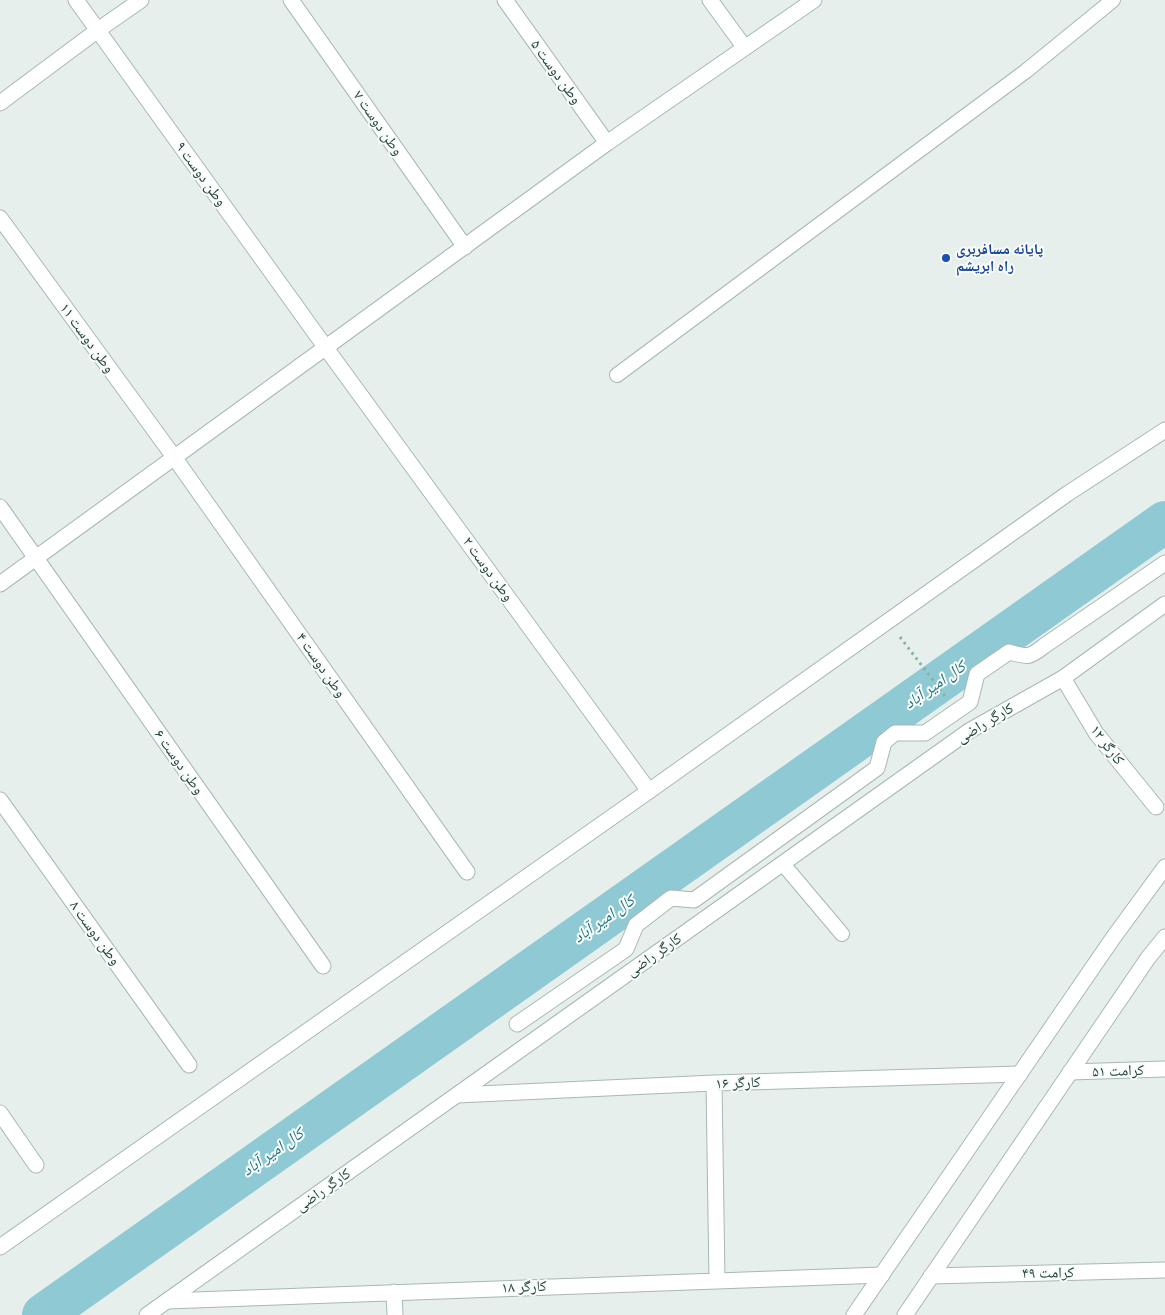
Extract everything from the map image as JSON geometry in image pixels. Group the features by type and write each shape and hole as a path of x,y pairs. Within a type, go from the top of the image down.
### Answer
{"street":[{"name":"وطن دوست ۹","path":"76,0 326,348"},
{"path":"0,103 141,0"},
{"name":"وطن دوست ۷","path":"291,0 465,247"},
{"name":"وطن دوست ۵","path":"505,0 607,143"},
{"path":"710,0 744,48"},
{"path":"0,584 607,143 814,0"},
{"name":"وطن دوست ۱۱","path":"0,218 174,458"},
{"name":"وطن دوست ۲","path":"326,348 649,791"},
{"path":"0,1247 649,791 1067,494 1165,430"},
{"name":"وطن دوست ۴","path":"174,458 468,872"},
{"name":"وطن دوست ۶","path":"0,507 323,966"},
{"path":"516,1024 626,949 636,925 671,898 694,900 877,768 884,742 895,733 925,733 970,702 977,674 1009,652 1033,655 1165,563"},
{"name":"کارگر راضی","path":"147,1315 969,732 1062,678 1165,604"},
{"name":"کارگر ۱۲","path":"1062,678 1096,733 1156,807"},
{"name":"وطن دوست ۸","path":"0,800 189,1065"},
{"path":"854,1315 1113,938 1165,867"},
{"path":"905,1315 1148,958 1165,937"},
{"name":"کرامت ۵۱","path":"1070,1072 1165,1069"},
{"name":"کارگر ۱۶","path":"457,1095 1020,1074"},
{"path":"714,1084 717,1280"},
{"path":"0,1113 36,1165"},
{"name":"کرامت ۴۹","path":"931,1276 1165,1270"},
{"name":"کارگر ۱۸","path":"167,1301 882,1275"},
{"path":"394,1292 395,1315"}],"lane":[{"path":"617,376 1026,71 1113,0"},
{"path":"783,864 842,934"}],"path":[{"path":"902,640 947,699"}],"waterway":[{"name":"کال امیر آباد","path":"43,1315 1165,522"}],"place":[{"name":"پایانه مسافربری راه ابریشم","path":"946,258"}]}
